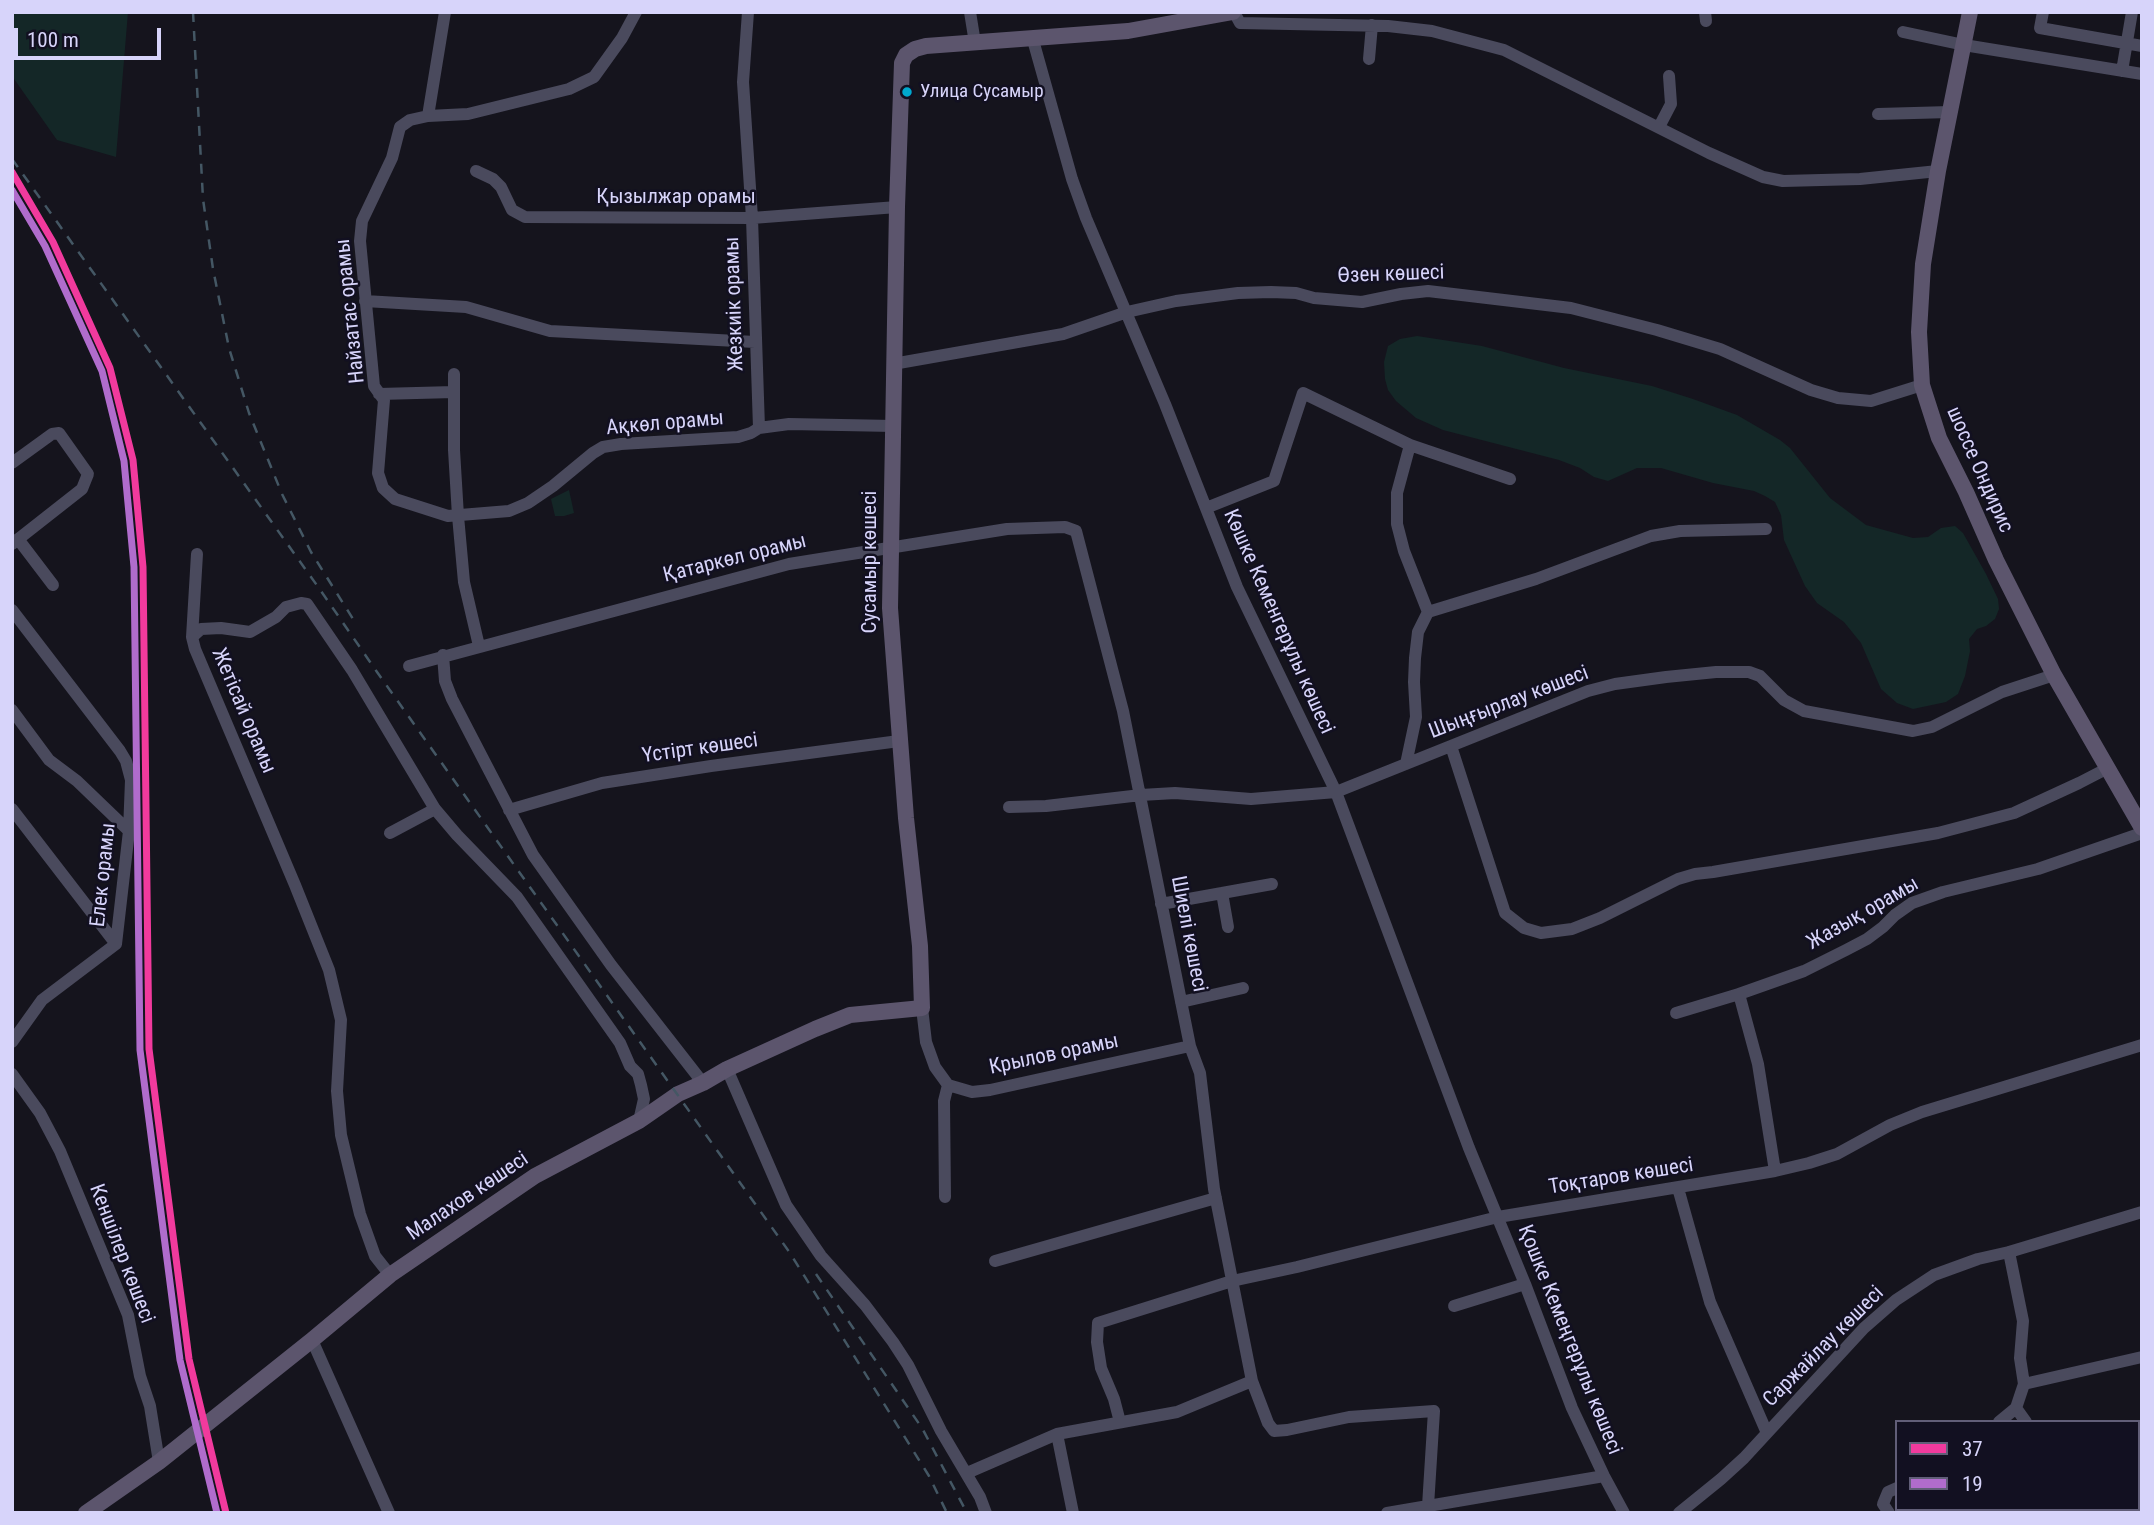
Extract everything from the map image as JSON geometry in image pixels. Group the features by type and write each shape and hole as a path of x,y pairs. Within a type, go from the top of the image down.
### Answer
{"main road":[{"path":"975,43 1128,31 1233,12"},
{"name":"шоссе Ондирис","path":"1970,12 1938,171 1923,264 1919,332 1922,385 1939,438 1996,560 2054,675 2142,830"},
{"name":"Сусамыр көшесі","path":"922,1008 920,946 899,741 890,608 893,364 902,63 906,55 915,49 975,43"},
{"name":"Малахов көшесі","path":"86,1513 159,1462 390,1275 535,1176 639,1121 678,1094 727,1069 850,1015 922,1008"}],"street":[{"path":"428,116 445,12"},
{"name":"Найзатас орамы","path":"457,516 434,513 394,499 383,488 378,473 383,400 374,386 360,241 362,221 391,158 400,127 410,120 428,116 468,114 569,89 594,77 622,38 636,12"},
{"name":"Жезкиік орамы","path":"748,12 743,82 752,218 759,428"},
{"path":"970,12 975,43"},
{"path":"1233,12 1240,23 1373,25 1432,31 1504,50 1763,177 1783,181 1860,179 1938,171"},
{"path":"2043,12 2040,28 2142,46"},
{"path":"2122,71 2132,12"},
{"path":"1369,59 1373,25"},
{"path":"1903,32 1964,45 2142,74"},
{"name":"Көшке Кеменгерұлы көшесі","path":"1032,40 1086,218 1237,587 1336,792 1469,1148 1498,1217"},
{"path":"1659,127 1671,104 1670,76"},
{"path":"1878,114 1950,112"},
{"name":"Қызылжар орамы","path":"476,171 493,179 501,187 512,210 525,217 752,218 897,207"},
{"name":"Өзен көшесі","path":"893,364 1063,334 1127,313 1176,301 1238,293 1296,293 1314,298 1362,302 1428,291 1586,311 1720,349 1811,390 1845,399 1871,401 1922,385"},
{"path":"365,301 466,307 550,331 755,342"},
{"path":"454,374 457,516 464,582 479,646"},
{"path":"379,394 454,393"},
{"path":"1206,508 1274,481 1303,393 1410,445 1510,479"},
{"name":"Ақкөл орамы","path":"457,516 509,510 528,503 603,447 738,437 759,428 789,424 894,426"},
{"path":"12,463 52,434 59,433 88,474 82,489 15,542 53,585"},
{"path":"1406,764 1416,717 1415,658 1419,632 1428,612 1404,551 1397,524 1397,493 1410,445"},
{"name":"Қатаркөл орамы","path":"409,666 789,564 1007,529 1042,527"},
{"name":"Шиелі көшесі","path":"1042,527 1065,527 1076,531 1122,711 1190,1046 1204,1093 1216,1199 1252,1381 1268,1423 1275,1431 1349,1417 1434,1411 1428,1506"},
{"path":"1428,612 1536,579 1651,536 1680,531 1766,529"},
{"path":"192,637 197,554"},
{"name":"Жетісай орамы","path":"390,1275 375,1256 363,1222 341,1135 337,1091 341,1020 329,970 192,637 201,629 221,628 250,632 276,617 286,607 307,604 352,670 435,809 517,897 620,1043 630,1066 638,1074 641,1085 644,1098 639,1121"},
{"name":"Елек орамы","path":"12,610 120,751 127,761 131,780 129,831 116,944 43,1000 12,1042"},
{"path":"443,655 445,681 452,699 533,855 611,965 703,1083"},
{"name":"Шыңғырлау көшесі","path":"1336,792 1588,691 1615,684 1716,672 1749,672 1760,676 1784,699 1804,710 1913,731 1932,727 2003,692 2054,675"},
{"path":"12,710 49,760 77,781 129,831"},
{"name":"Үстірт көшесі","path":"509,810 602,783 899,741"},
{"path":"1451,746 1504,913 1524,928 1541,933 1572,929 1610,914 1678,879 1695,874 1938,833 2003,816 2044,800 2108,768"},
{"path":"1009,807 1046,806 1140,794 1175,793 1251,799 1336,792"},
{"path":"12,809 116,944"},
{"path":"390,833 435,809"},
{"name":"Жазық орамы","path":"1676,1013 1804,971 1875,933 1912,903 1943,891 2038,869 2142,830"},
{"path":"1161,904 1272,884"},
{"path":"1223,893 1228,928"},
{"path":"1181,1002 1243,988"},
{"path":"1739,994 1758,1064 1775,1171"},
{"name":"Сусамыр көшесі","path":"922,1008 926,1042 935,1067 948,1085"},
{"name":"Тоқтаров көшесі","path":"1121,1422 1101,1368 1097,1342 1098,1323 1232,1281 1498,1217 1775,1171 1838,1154 1890,1125 1922,1112 2142,1045"},
{"name":"Крылов орамы","path":"948,1085 972,1092 990,1090 1190,1046"},
{"path":"727,1069 786,1205 821,1256 865,1305 908,1365 941,1431 980,1497 986,1513"},
{"name":"Кеншілер көшесі","path":"12,1074 40,1113 60,1151 128,1315 140,1376 150,1406 159,1462"},
{"path":"945,1197 944,1101 948,1085"},
{"path":"1678,1188 1710,1302 1767,1433"},
{"path":"995,1261 1216,1199"},
{"name":"Саржайлау көшесі","path":"1679,1513 1721,1479 1864,1328 1896,1300 1934,1275 1978,1259 2142,1212"},
{"name":"Қошке Кемеңгерұлы көшесі","path":"1498,1217 1572,1408 1625,1513"},
{"path":"2002,1420 2017,1408 2024,1384 2020,1358 2023,1321 2009,1252"},
{"path":"1454,1306 1525,1284"},
{"path":"312,1340 389,1513"},
{"path":"2024,1384 2142,1357"},
{"path":"967,1473 1057,1434 1177,1412 1252,1381"},
{"path":"2017,1408 2025,1420"},
{"path":"1057,1434 1073,1513"},
{"path":"1387,1513 1604,1476"},
{"path":"1889,1513 1884,1504 1892,1490"}],"green space":[{"path":"12,12 128,12 116,157 57,140 12,76"},
{"path":"1417,336 1482,346 1564,368 1652,386 1693,399 1737,415 1780,440 1790,448 1830,498 1866,525 1913,538 1928,537 1941,528 1955,526 1963,533 1986,574 1998,599 1999,609 1995,619 1977,629 1969,639 1970,651 1965,676 1958,694 1946,702 1913,709 1897,703 1881,689 1861,643 1844,622 1817,603 1805,586 1784,540 1781,515 1775,502 1765,496 1661,468 1637,468 1608,481 1559,460 1443,430 1416,418 1396,401 1388,390 1384,362 1388,346 1400,339"},
{"path":"569,490 574,513 555,516 551,499"}],"railway":[{"path":"193,12 203,199 213,269 229,348 249,413 282,494 311,552 353,619"},
{"path":"12,159 790,1253 929,1476 947,1513"},
{"path":"816,1274 922,1428 967,1513"}],"transit line":[{"name":"37","path":"12,172 53,242 110,368 133,460 143,567 149,1049 189,1359 226,1513"},
{"name":"19","path":"12,190 45,246 102,371 124,461 134,567 140,1050 180,1360 217,1513"}],"place":[{"name":"Улица Сусамыр","path":"907,92"}]}
